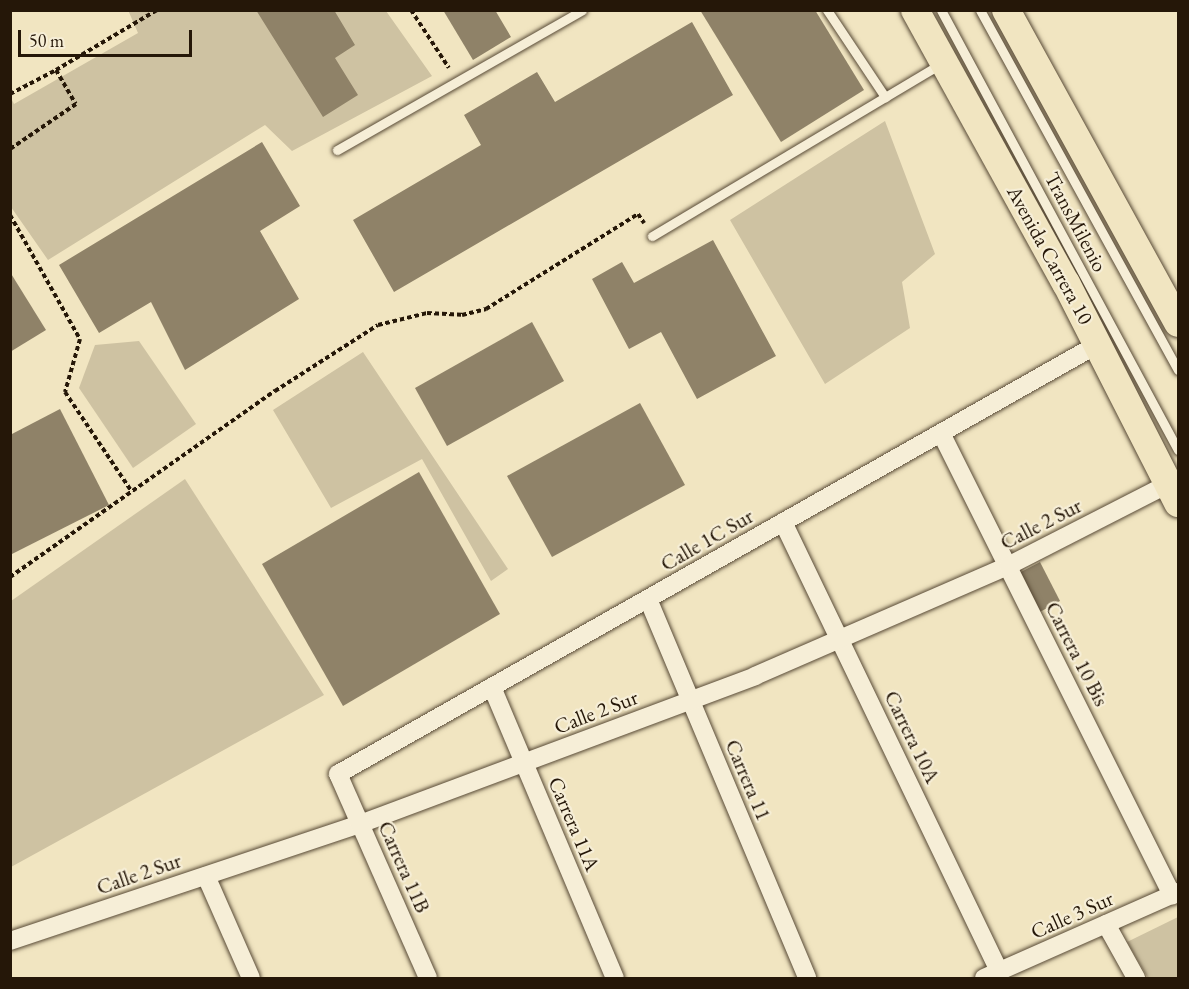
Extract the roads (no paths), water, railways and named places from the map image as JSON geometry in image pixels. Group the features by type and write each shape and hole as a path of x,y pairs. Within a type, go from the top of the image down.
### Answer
{"main road":[{"name":"Avenida Carrera 10","path":"915,10 1175,489"},
{"path":"1006,10 1179,323"}],"street":[{"name":"Calle 1C Sur","path":"338,774 1098,344"},
{"name":"Carrera 10 Bis","path":"941,433 1175,893"},
{"name":"Calle 2 Sur","path":"10,941 360,824 691,700 840,639 1008,566 1175,489"},
{"name":"Carrera 10A","path":"783,522 840,639 992,975"},
{"name":"Carrera 11","path":"648,599 807,978"},
{"name":"Carrera 11A","path":"492,687 615,978"},
{"name":"Carrera 11B","path":"338,774 428,978"},
{"path":"206,876 251,978"},
{"name":"Calle 3 Sur","path":"992,975 1175,893"},
{"path":"1106,924 1136,978"}],"lane":[{"path":"337,150 582,10"},
{"path":"827,10 885,97"},
{"name":"TransMilenio","path":"941,10 1179,450"},
{"name":"TransMilenio","path":"980,10 1179,370"},
{"path":"652,236 943,62"}]}
